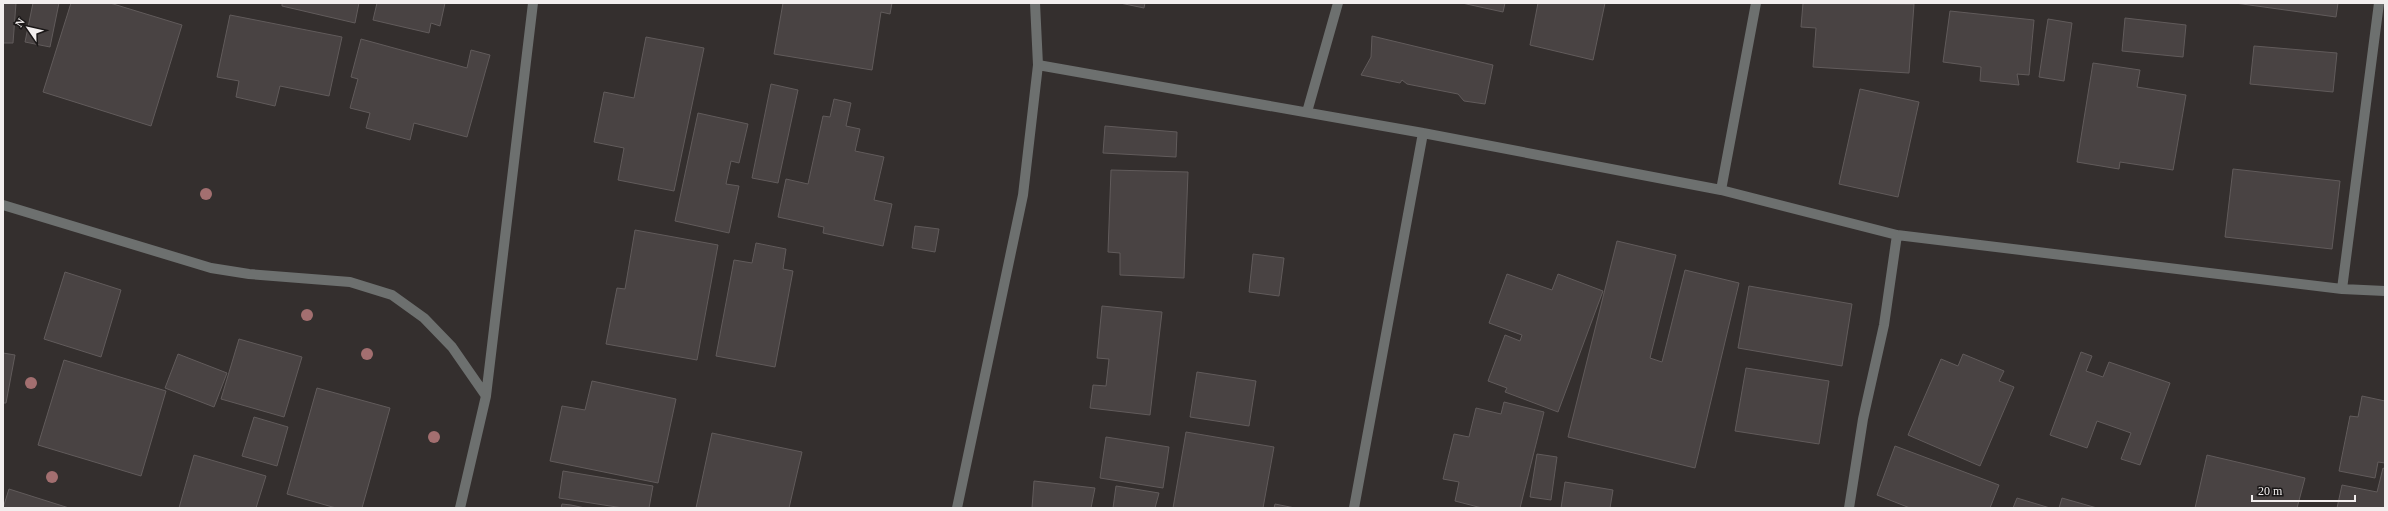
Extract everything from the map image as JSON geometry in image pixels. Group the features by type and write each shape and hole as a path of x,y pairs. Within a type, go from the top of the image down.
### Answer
{"street":[{"path":"460,508 486,396 534,3"},
{"path":"957,508 1023,195 1038,65 1035,3"},
{"path":"1306,112 1338,3"},
{"path":"1721,190 1756,3"},
{"path":"2342,289 2379,3"},
{"path":"1038,65 1424,133 1721,190 1897,235 2342,289 2385,291"},
{"path":"1354,508 1424,133"},
{"path":"3,205 211,268 249,274 350,282 392,295 424,318 452,347 486,396"},
{"path":"1849,508 1863,419 1884,324 1897,235"}],"building":[{"path":"3,3 16,3 13,43 3,43"},
{"path":"33,3 59,3 50,47 25,42"},
{"path":"71,3 110,3 182,25 151,126 43,92"},
{"path":"282,3 359,3 355,23 282,6"},
{"path":"377,3 445,3 440,26 431,23 429,33 373,20"},
{"path":"783,3 892,3 890,14 881,12 872,70 774,54"},
{"path":"1120,3 1145,3 1144,8"},
{"path":"1462,3 1505,3 1503,12"},
{"path":"1538,3 1605,3 1593,60 1530,45"},
{"path":"1803,3 1914,4 1909,73 1813,67 1816,28 1801,27"},
{"path":"2235,3 2338,3 2336,17"},
{"path":"1950,11 2034,20 2029,75 2017,74 2019,85 1980,81 1981,67 1943,62"},
{"path":"230,15 342,37 329,96 280,86 275,106 236,97 239,81 217,77"},
{"path":"2125,18 2186,25 2183,57 2122,51"},
{"path":"2048,19 2072,23 2064,81 2039,77"},
{"path":"1372,36 1493,65 1485,104 1464,101 1458,94 1407,84 1402,80 1400,83 1361,75 1371,57"},
{"path":"646,37 704,48 674,191 618,180 624,148 594,142 604,92 634,98"},
{"path":"361,39 467,68 471,50 490,55 467,137 414,123 410,140 366,128 370,113 350,108 358,79 351,77"},
{"path":"2254,46 2337,53 2333,92 2250,84"},
{"path":"2093,63 2140,70 2137,87 2186,95 2173,170 2120,162 2119,169 2077,162"},
{"path":"771,84 798,90 778,183 752,178"},
{"path":"1860,89 1919,102 1898,197 1839,184"},
{"path":"834,99 851,103 846,126 860,129 855,151 884,157 874,200 892,204 883,246 823,233 824,227 778,217 786,179 808,184 823,116 830,117"},
{"path":"698,113 748,124 739,163 731,161 726,184 739,186 729,233 675,221"},
{"path":"1105,126 1177,132 1176,157 1103,153"},
{"path":"2233,169 2340,181 2332,249 2225,237"},
{"path":"1111,170 1188,172 1184,278 1120,275 1120,253 1108,252"},
{"path":"915,226 939,229 935,252 912,248"},
{"path":"635,230 718,245 697,360 606,344 617,288 625,289"},
{"path":"1617,241 1676,255 1650,358 1662,362 1685,270 1739,283 1695,468 1568,437"},
{"path":"756,243 786,249 783,269 793,271 775,367 716,356 734,260 752,263"},
{"path":"1253,254 1284,258 1279,296 1249,292"},
{"path":"65,272 121,290 101,357 44,339"},
{"path":"1507,274 1552,290 1558,274 1603,291 1558,412 1505,392 1507,388 1488,381 1505,335 1520,341 1522,335 1489,323"},
{"path":"1749,286 1852,304 1842,366 1738,348"},
{"path":"1102,306 1162,312 1150,415 1090,408 1093,385 1106,386 1109,359 1097,358"},
{"path":"239,339 302,357 284,417 221,399"},
{"path":"2081,352 2092,356 2086,371 2103,377 2109,362 2170,383 2140,465 2121,459 2131,433 2097,421 2087,448 2050,435"},
{"path":"3,353 15,355 6,403 3,403"},
{"path":"178,354 227,373 214,407 165,388"},
{"path":"1963,354 2004,371 1999,381 2014,387 1980,466 1908,435 1941,359 1958,366"},
{"path":"64,360 166,391 141,476 38,445"},
{"path":"1746,368 1829,381 1819,444 1735,431"},
{"path":"1197,372 1256,381 1249,426 1190,417"},
{"path":"592,381 676,399 658,483 550,461 562,406 585,410"},
{"path":"317,388 390,408 362,508 336,508 287,494"},
{"path":"2362,396 2385,401 2385,463 2378,462 2375,478 2339,471 2350,416 2358,417"},
{"path":"1504,402 1544,412 1520,508 1482,508 1455,501 1459,482 1443,479 1454,434 1469,437 1476,408 1501,414"},
{"path":"254,417 288,427 277,466 242,456"},
{"path":"1186,432 1274,447 1263,508 1173,508"},
{"path":"712,433 802,452 789,508 696,508"},
{"path":"1106,437 1169,447 1163,488 1100,478"},
{"path":"1895,446 1999,485 1990,508 1910,508 1877,495"},
{"path":"1537,454 1557,457 1551,500 1530,497"},
{"path":"194,455 266,476 256,508 179,508"},
{"path":"2207,455 2305,478 2297,508 2195,508"},
{"path":"2383,468 2385,469 2385,508 2337,508 2342,485 2377,492"},
{"path":"563,471 653,486 649,508 623,508 559,498"},
{"path":"1034,481 1095,488 1091,508 1032,508"},
{"path":"1565,482 1613,490 1610,508 1561,508"},
{"path":"1116,486 1159,493 1155,508 1113,508"},
{"path":"9,489 69,508 3,508"},
{"path":"2017,498 2050,508 2013,508"},
{"path":"2062,498 2097,508 2059,508"},
{"path":"562,504 571,505 585,508 561,508"},
{"path":"1275,504 1295,508 1274,508"}]}
